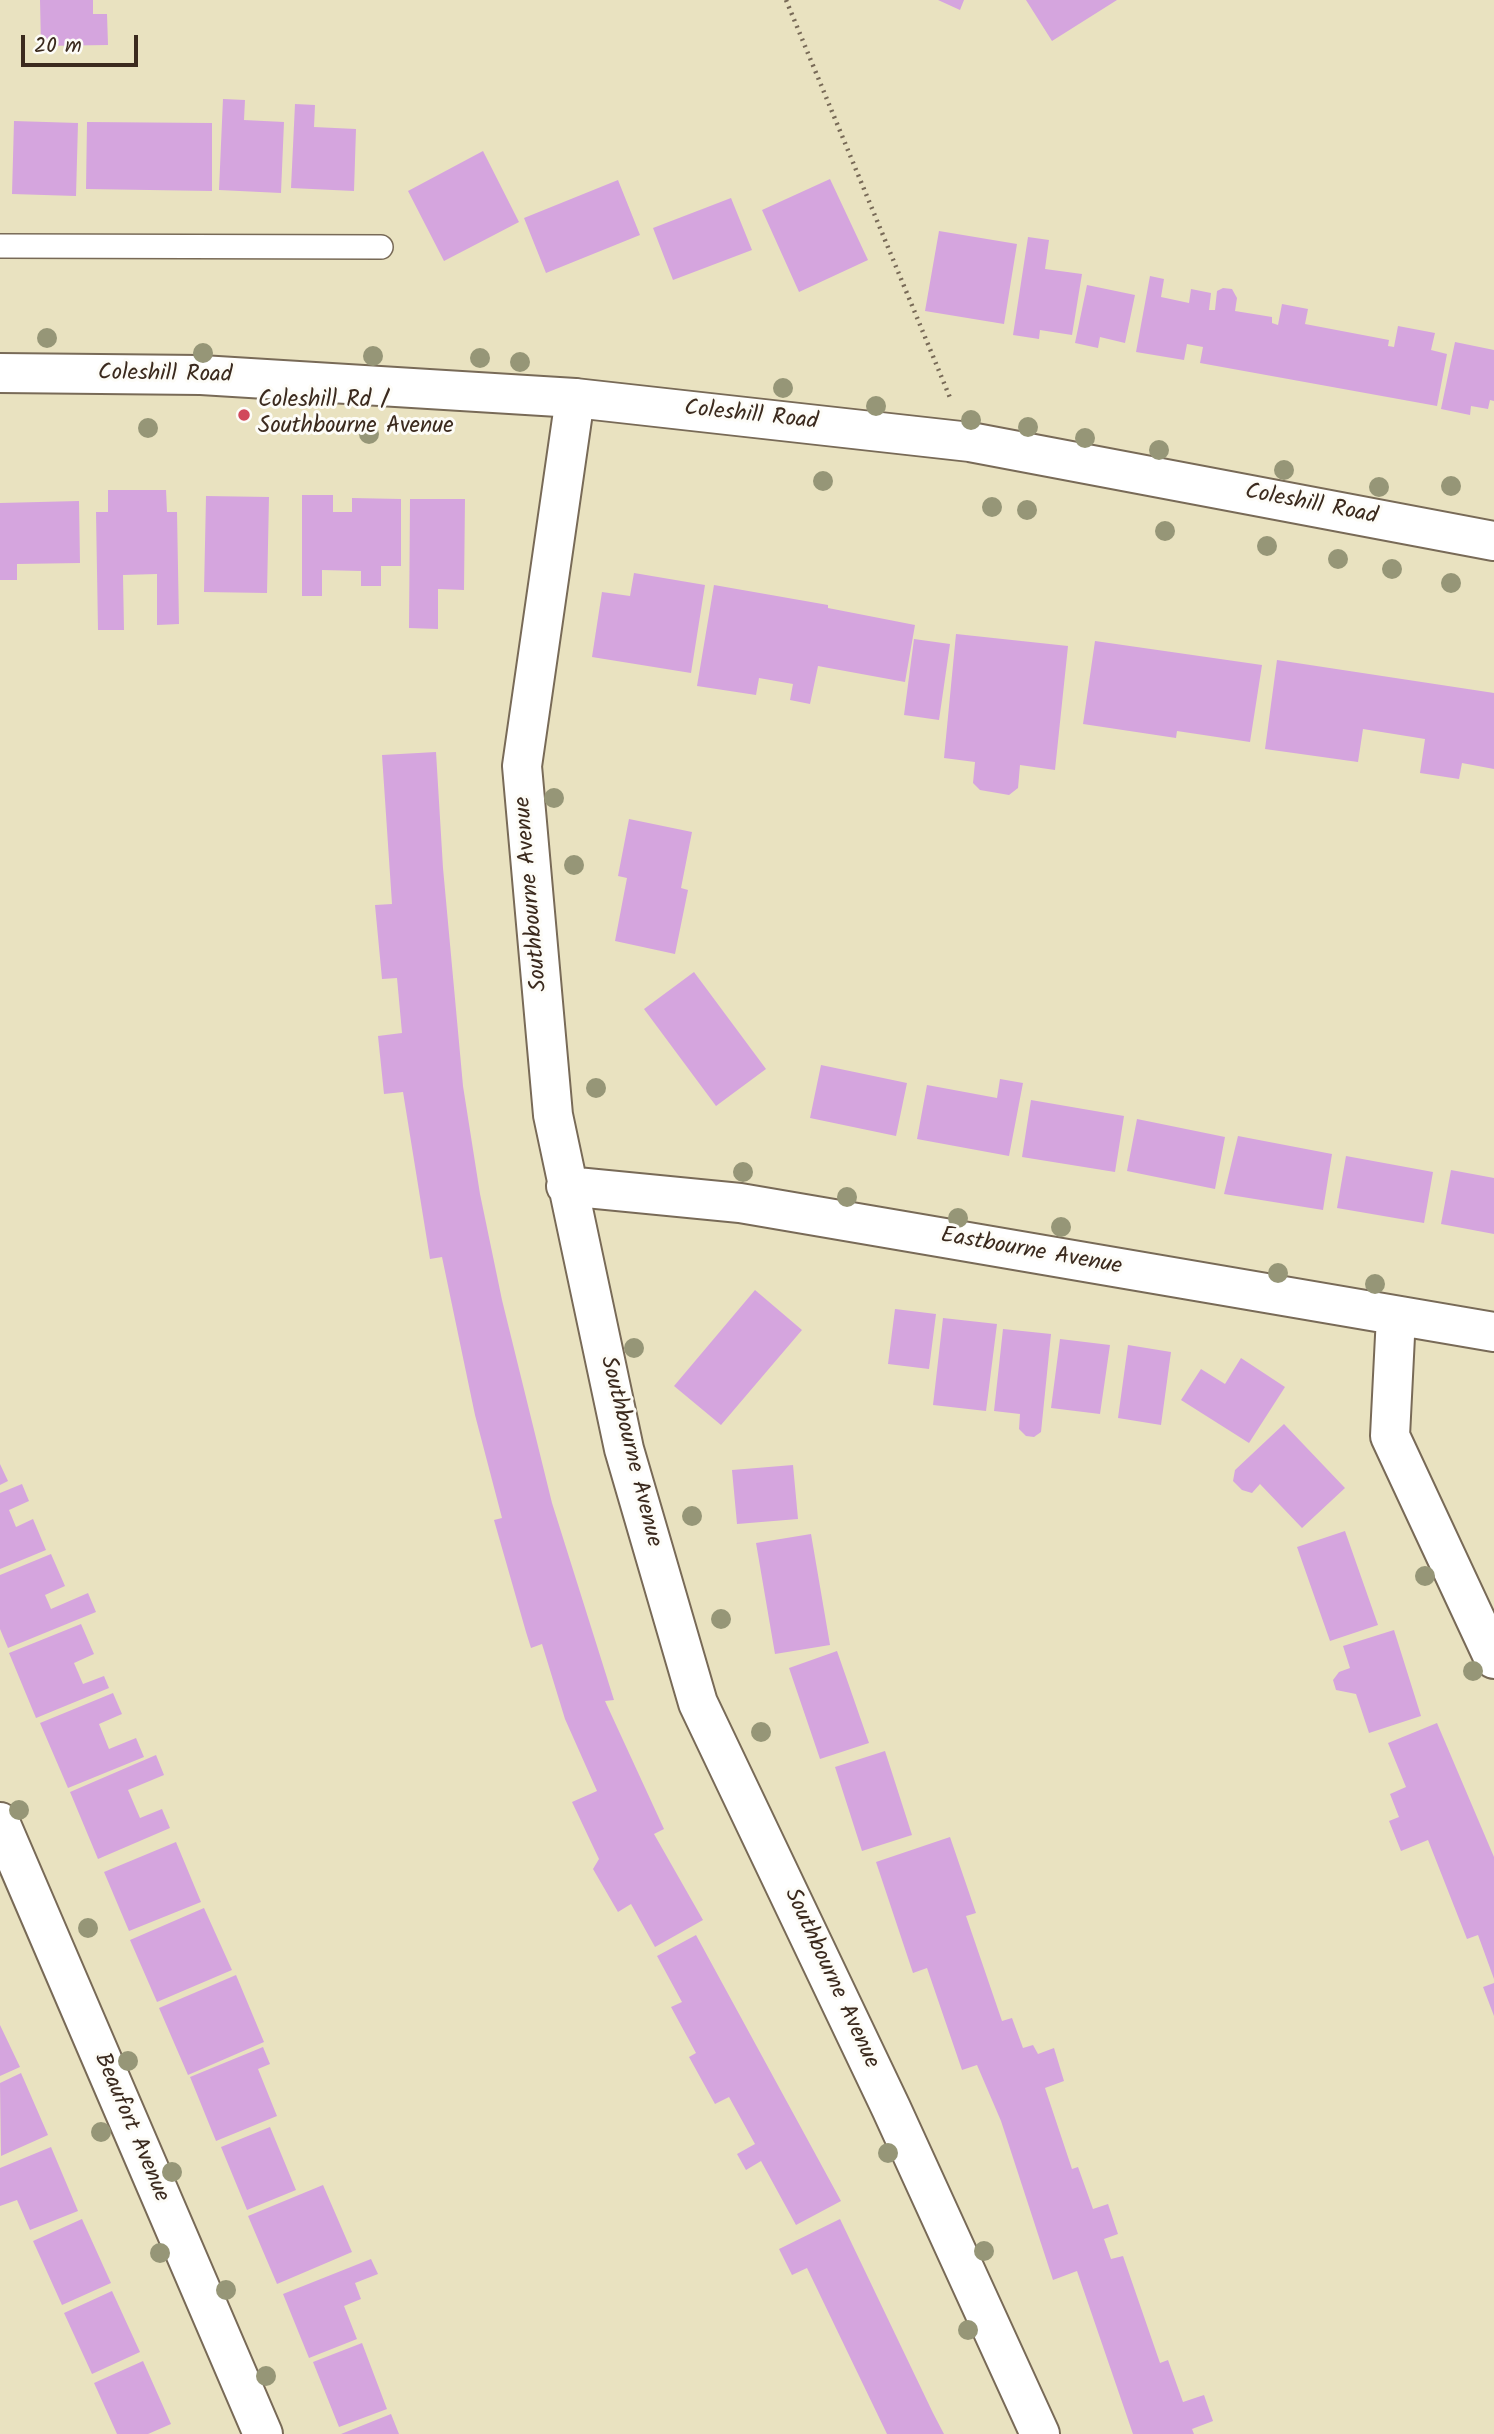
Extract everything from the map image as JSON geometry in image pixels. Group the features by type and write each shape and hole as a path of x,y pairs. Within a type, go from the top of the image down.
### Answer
{"street":[{"name":"Coleshill Road","path":"0,373 201,375 575,398 970,442 1494,541"},
{"name":"Southbourne Avenue","path":"575,398 522,766 553,1115 624,1449 698,1703 891,2108 1040,2434"},
{"name":"Eastbourne Avenue","path":"566,1186 740,1203 1494,1332"},
{"path":"1396,1316 1390,1436 1494,1659"},
{"name":"Beaufort Avenue","path":"0,1822 263,2434"}],"lane":[{"path":"0,246 381,247"}],"path":[{"path":"786,0 970,442"}],"building":[{"path":"40,0 93,0 93,14 107,14 108,45 41,46"},
{"path":"938,0 964,0 960,10"},
{"path":"1026,0 1117,0 1052,41"},
{"path":"223,99 245,100 244,120 284,122 281,193 219,190"},
{"path":"295,104 315,105 314,127 356,129 354,191 291,188"},
{"path":"14,121 78,123 76,196 12,194"},
{"path":"87,122 212,123 212,191 86,189"},
{"path":"483,151 519,222 444,261 408,191"},
{"path":"830,179 868,260 799,292 762,210"},
{"path":"618,180 640,235 546,273 524,218"},
{"path":"731,198 752,250 673,280 653,228"},
{"path":"939,231 1017,244 1004,324 925,311"},
{"path":"1028,237 1049,240 1045,269 1082,274 1072,335 1040,330 1039,339 1013,335"},
{"path":"1150,276 1164,279 1161,297 1189,303 1191,289 1211,293 1209,310 1215,310 1217,291 1223,288 1232,289 1237,298 1235,311 1272,317 1272,323 1278,325 1282,304 1308,309 1305,324 1389,340 1388,346 1394,347 1398,326 1435,333 1431,350 1447,354 1437,406 1200,363 1203,347 1187,344 1184,360 1136,352"},
{"path":"1087,285 1135,295 1125,343 1100,337 1098,348 1075,343"},
{"path":"1455,342 1494,350 1494,401 1490,400 1488,409 1471,406 1470,415 1441,409"},
{"path":"108,490 166,490 167,512 177,512 179,624 157,625 157,574 123,575 124,630 98,630 96,512 108,512"},
{"path":"302,495 333,495 333,512 352,512 352,498 401,499 401,566 381,566 381,586 361,586 361,571 322,570 322,596 302,596"},
{"path":"206,496 269,497 267,593 204,592"},
{"path":"410,499 465,499 464,590 438,589 438,629 409,628"},
{"path":"79,501 80,563 17,564 17,580 0,580 0,503"},
{"path":"634,573 705,585 691,673 592,657 602,592 630,596"},
{"path":"714,585 828,605 828,608 915,625 905,682 818,666 810,704 790,700 793,684 759,678 756,695 697,686"},
{"path":"956,634 1068,646 1055,770 1020,765 1018,788 1009,795 980,790 973,783 975,762 944,758"},
{"path":"914,639 950,644 939,720 904,715"},
{"path":"1095,641 1262,665 1250,742 1177,731 1176,738 1083,724"},
{"path":"1277,660 1494,693 1494,769 1462,763 1459,779 1420,773 1425,739 1363,729 1358,762 1265,749"},
{"path":"436,752 443,868 463,1086 480,1194 502,1300 552,1503 614,1700 605,1701 664,1829 654,1834 703,1920 655,1947 631,1904 618,1912 593,1869 599,1859 572,1802 597,1791 565,1719 542,1644 531,1648 526,1632 494,1520 502,1518 475,1415 442,1257 430,1259 403,1092 384,1094 378,1036 402,1033 397,978 382,979 375,905 392,904 382,755"},
{"path":"629,819 692,832 681,888 688,890 675,954 615,941 627,878 618,876"},
{"path":"694,972 766,1069 716,1106 644,1009"},
{"path":"821,1065 907,1083 896,1136 810,1118"},
{"path":"1000,1079 1023,1083 1009,1156 917,1139 927,1085 997,1098"},
{"path":"1031,1100 1124,1116 1115,1172 1022,1157"},
{"path":"1137,1119 1225,1137 1215,1189 1127,1171"},
{"path":"1238,1136 1332,1154 1323,1210 1224,1194"},
{"path":"1346,1156 1433,1172 1424,1223 1337,1208"},
{"path":"1451,1170 1494,1178 1494,1234 1441,1224"},
{"path":"755,1290 802,1330 721,1425 674,1386"},
{"path":"895,1309 936,1314 929,1369 888,1364"},
{"path":"943,1318 997,1324 986,1411 933,1405"},
{"path":"1003,1329 1051,1334 1041,1432 1034,1437 1026,1436 1019,1429 1020,1414 994,1411"},
{"path":"1060,1339 1110,1345 1100,1414 1051,1408"},
{"path":"1128,1345 1171,1352 1161,1425 1118,1418"},
{"path":"1241,1358 1285,1387 1249,1443 1181,1400 1201,1369 1225,1384"},
{"path":"1284,1424 1345,1488 1302,1528 1260,1484 1252,1493 1242,1490 1233,1481 1235,1470"},
{"path":"0,1464 8,1481 0,1485"},
{"path":"793,1465 798,1519 737,1524 732,1470"},
{"path":"22,1484 29,1501 9,1510 16,1527 33,1519 46,1550 0,1569 0,1493"},
{"path":"1345,1531 1378,1625 1330,1641 1297,1547"},
{"path":"811,1534 830,1645 775,1654 756,1543"},
{"path":"51,1554 65,1586 45,1595 51,1609 88,1593 96,1612 8,1648 0,1629 0,1575"},
{"path":"81,1624 94,1654 74,1663 83,1684 104,1676 109,1688 36,1718 9,1653"},
{"path":"1394,1630 1421,1716 1369,1733 1356,1694 1336,1690 1333,1680 1339,1672 1350,1668 1343,1646"},
{"path":"837,1651 869,1743 820,1759 789,1668"},
{"path":"113,1693 122,1714 99,1724 109,1749 136,1738 144,1757 68,1788 40,1723"},
{"path":"1437,1723 1494,1857 1494,1979 1478,1935 1467,1939 1428,1840 1401,1851 1389,1821 1399,1817 1390,1794 1406,1787 1388,1743"},
{"path":"885,1751 912,1835 862,1851 835,1767"},
{"path":"156,1755 164,1775 128,1790 140,1818 162,1809 170,1828 98,1859 70,1792"},
{"path":"950,1837 976,1913 966,1916 1002,2021 1012,2018 1023,2048 1033,2045 1038,2054 1054,2048 1064,2081 1045,2088 1072,2169 1078,2167 1093,2209 1108,2204 1118,2234 1104,2239 1111,2259 1123,2256 1160,2363 1168,2360 1183,2402 1204,2395 1213,2421 1192,2429 1194,2434 1133,2434 1077,2271 1053,2280 1001,2121 977,2065 962,2070 927,1968 913,1973 876,1862"},
{"path":"176,1842 201,1902 129,1931 104,1872"},
{"path":"204,1908 232,1970 157,2002 130,1940"},
{"path":"696,1935 841,2201 796,2225 761,2161 746,2170 737,2154 755,2144 729,2097 715,2104 689,2057 696,2053 671,2007 682,2002 657,1956"},
{"path":"236,1975 264,2042 188,2075 159,2008"},
{"path":"1494,1983 1494,2016 1483,1987"},
{"path":"0,2025 20,2067 0,2076"},
{"path":"263,2047 270,2064 258,2069 277,2116 216,2141 190,2077"},
{"path":"21,2073 48,2135 1,2156 0,2083"},
{"path":"270,2127 296,2190 247,2210 221,2147"},
{"path":"51,2147 78,2211 30,2230 17,2200 0,2206 0,2168"},
{"path":"323,2185 352,2252 277,2284 248,2216"},
{"path":"82,2219 111,2283 62,2305 33,2241"},
{"path":"840,2219 944,2434 887,2434 807,2268 792,2275 779,2249"},
{"path":"371,2259 378,2274 355,2283 361,2299 344,2306 357,2339 309,2358 283,2294"},
{"path":"112,2291 140,2352 92,2374 64,2313"},
{"path":"362,2343 387,2409 339,2427 313,2362"},
{"path":"143,2361 171,2424 148,2434 117,2434 94,2383"},
{"path":"391,2414 399,2434 341,2434"}],"place":[{"name":"Coleshill Rd / Southbourne Avenue","path":"244,415"}]}
